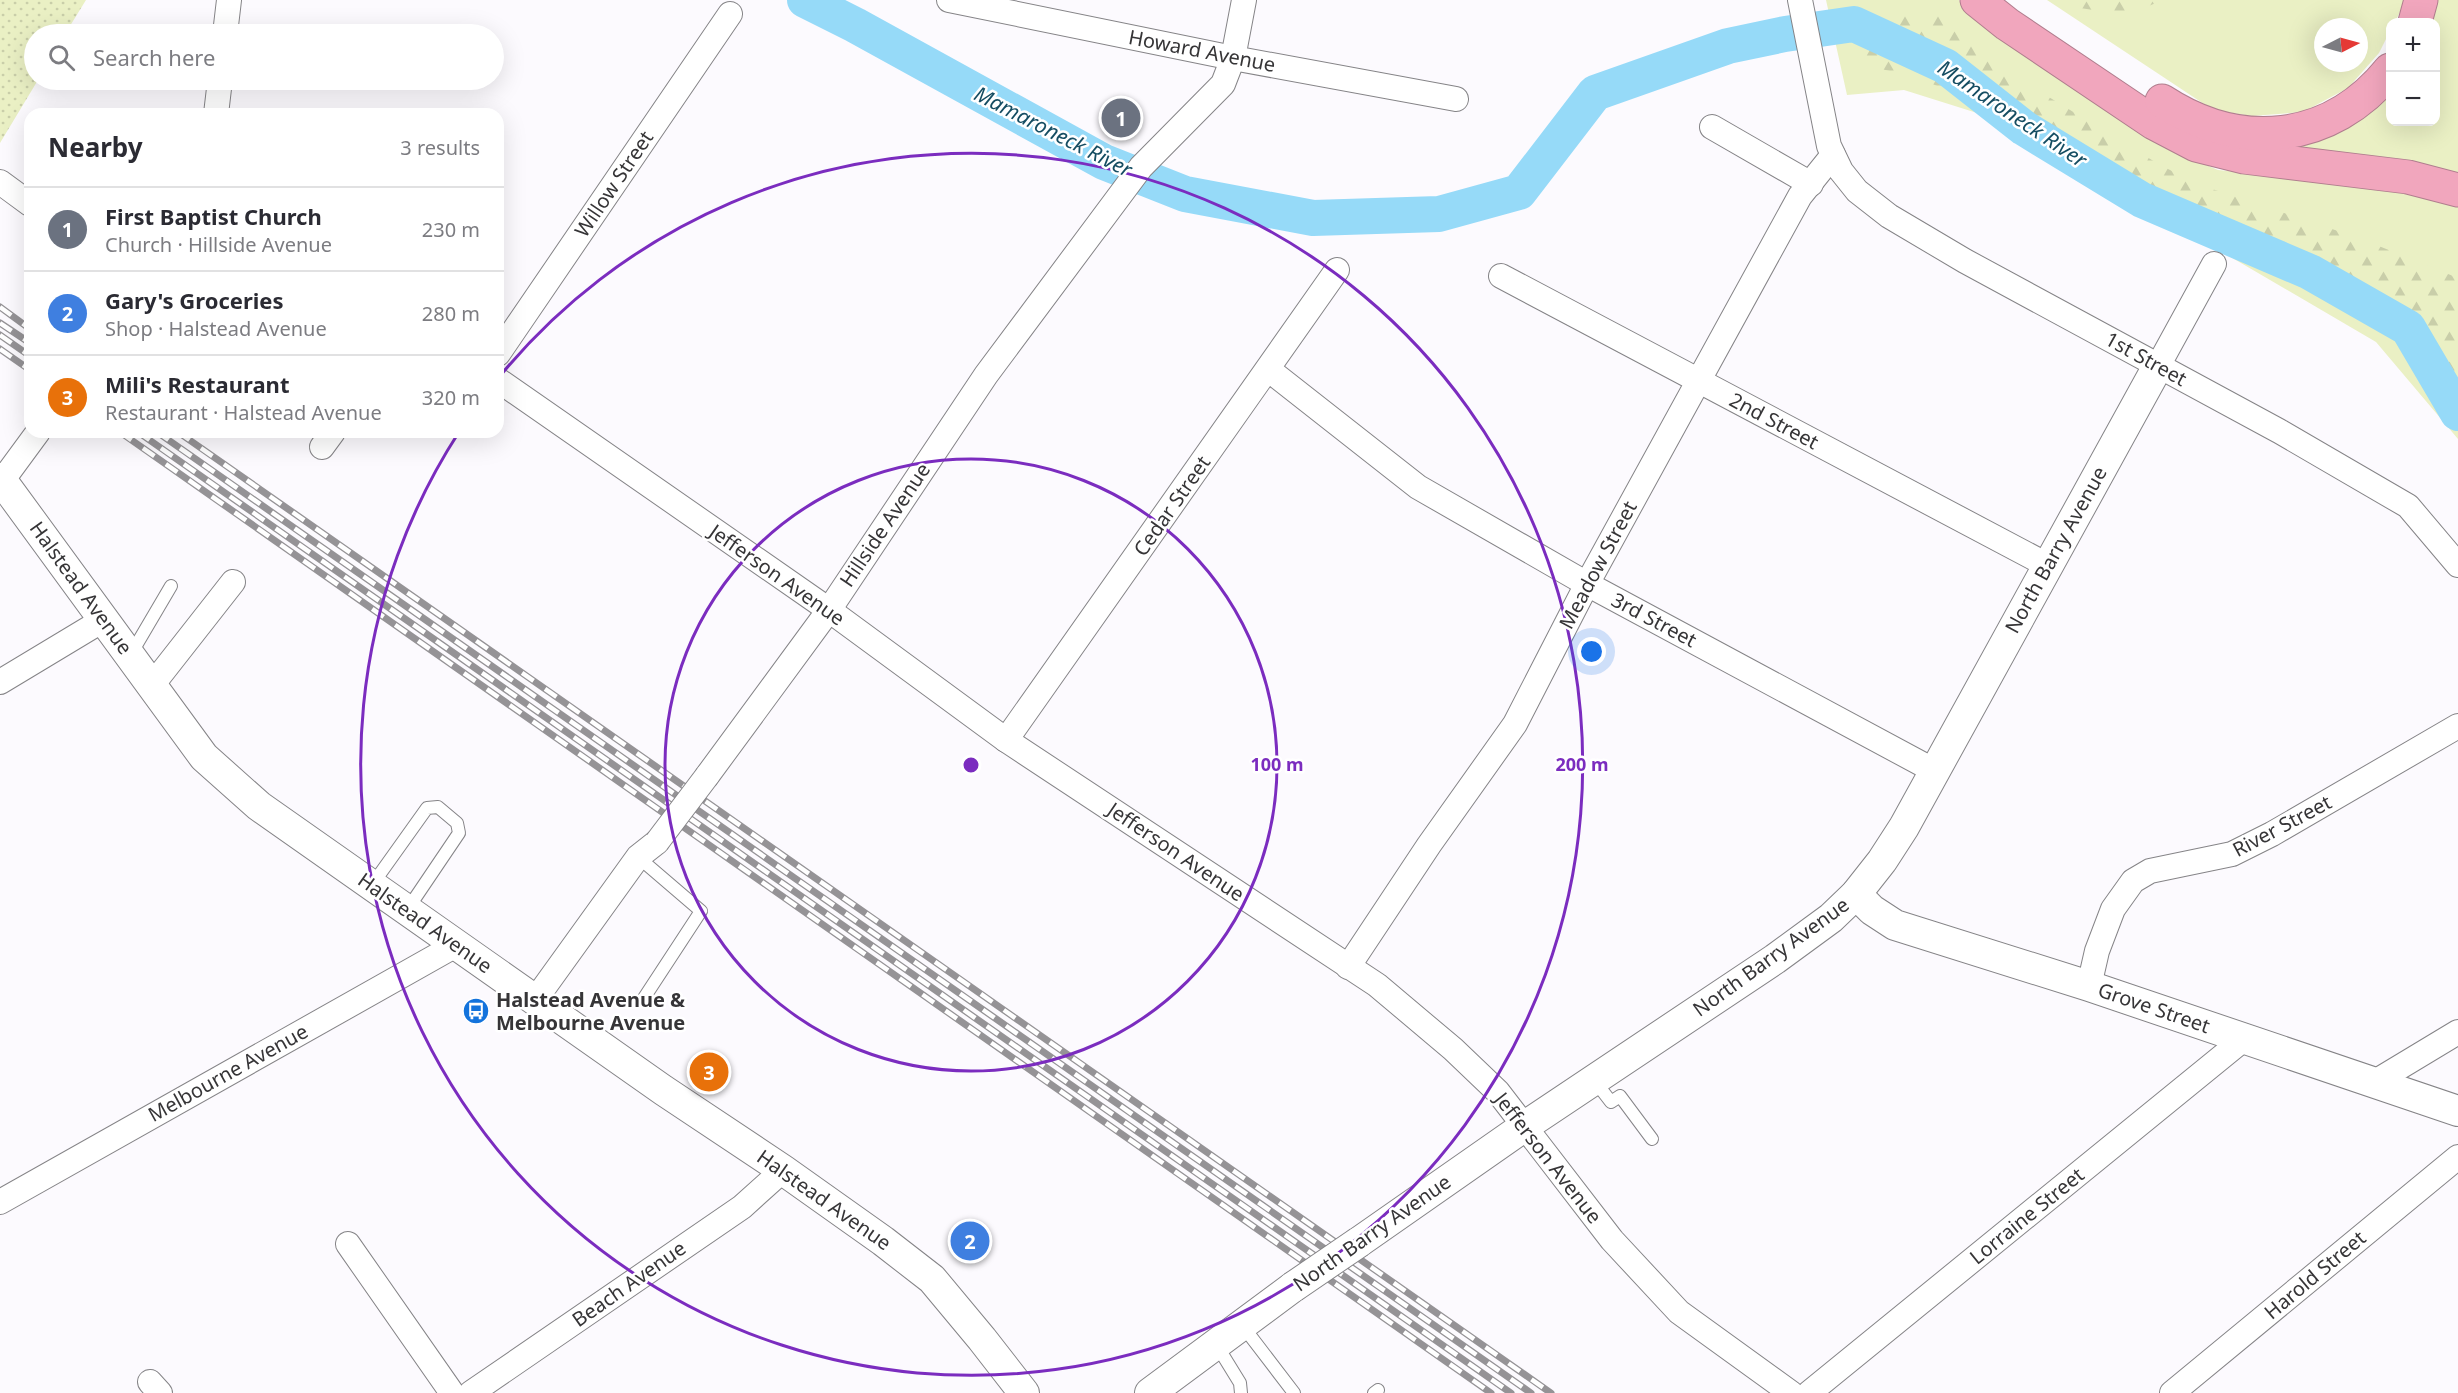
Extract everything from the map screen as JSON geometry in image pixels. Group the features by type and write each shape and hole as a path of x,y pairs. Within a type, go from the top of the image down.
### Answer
{"highway":[{"path":"1977,0 2007,24 2154,123 2196,146 2244,157 2408,177 2458,190"},
{"path":"2014,0 2168,105 2204,124 2224,130 2266,135 2307,128 2327,121 2354,105 2379,85 2389,72"},
{"path":"2416,18 2421,0"}],"street":[{"path":"226,24 229,0"},
{"name":"Howard Avenue","path":"949,0 1233,58 1456,99"},
{"name":"Hillside Avenue","path":"535,1000 638,857 657,842 828,610 986,375 1122,193 1146,162 1223,84 1233,58 1244,0"},
{"path":"1801,6 1829,146 1833,155"},
{"name":"Willow Street","path":"504,345 730,14"},
{"path":"217,108 218,90"},
{"path":"1712,127 1811,184"},
{"name":"Meadow Street","path":"1348,967 1429,845 1515,724 1587,584 1800,196 1833,155"},
{"name":"1st Street","path":"1833,155 1840,171 1857,191 1889,216 1965,261 2279,431 2408,506 2458,565"},
{"path":"0,182 24,200"},
{"name":"North Barry Avenue","path":"1150,1393 1293,1287 1525,1126 1775,959 1831,918 1856,894 1882,861 1904,827 1933,770 2214,264"},
{"name":"Cedar Street","path":"1006,740 1269,370 1337,270"},
{"name":"2nd Street","path":"1501,276 2047,565"},
{"name":"3rd Street","path":"1269,370 1418,487 1587,584 1933,770"},
{"name":"Jefferson Avenue","path":"504,384 828,610 1006,740 1377,985 1453,1049 1498,1092 1612,1240 1678,1312 1791,1393"},
{"path":"1,479 34,438"},
{"name":"Halstead Avenue","path":"1,479 103,620 153,684 204,757 260,806 663,1090 783,1170 932,1279 982,1338 1024,1393"},
{"path":"153,684 233,582"},
{"path":"0,682 103,620"},
{"name":"River Street","path":"2089,986 2097,951 2113,909 2133,881 2150,872 2232,854 2272,834 2458,726"},
{"name":"Grove Street","path":"1856,894 1872,910 1895,926 2089,986 2458,1111"},
{"name":"Melbourne Avenue","path":"0,1202 456,945"},
{"path":"2375,1082 2458,1032"},
{"name":"Lorraine Street","path":"1809,1393 2245,1038"},
{"name":"Harold Street","path":"2172,1393 2458,1157"},
{"name":"Beach Avenue","path":"471,1393 742,1206 783,1170"},
{"path":"348,1244 452,1393"}],"lane":[{"path":"130,655 171,586"},
{"path":"372,885 427,808 438,807 457,823 459,833 407,910"},
{"path":"638,857 701,911 644,999"},
{"path":"1594,1080 1611,1102 1620,1096 1653,1139"},
{"path":"1242,1325 1293,1393"},
{"path":"1216,1344 1240,1383 1241,1393"}],"green space":[{"path":"0,0 86,0 71,24 24,24 24,90 32,90 0,143"},
{"path":"1826,0 1959,0 1971,13 2173,151 2218,170 2367,185 2458,204 2458,439 2376,342 1993,118 1904,90 1847,95"},
{"path":"2047,0 2405,0 2397,18 2386,18 2386,39 2379,53 2368,65 2368,18 2314,18 2314,72 2362,72 2348,88 2303,112 2252,116 2213,110"},
{"path":"2072,0 2163,0 2127,15 2080,8"},
{"path":"2432,0 2458,0 2458,174 2265,146 2386,92 2386,126 2440,126 2440,18 2428,18"},
{"path":"1903,12 1935,12 2021,80 2160,165 2200,185 2359,238 2458,278 2458,389 2435,362 2359,314 1955,93 1912,76 1868,66 1851,50 1852,40"}],"waterway":[{"name":"Mamaroneck River","path":"805,0 855,25 1104,162 1185,194 1313,218 1439,214 1519,192 1595,93 1728,46 1785,34 1854,24 1945,66 2024,128 2142,200 2310,272 2408,328 2458,413"}],"railway":[{"path":"0,307 24,325"},
{"path":"0,323 24,339"},
{"path":"0,335 24,352"},
{"path":"0,349 24,366"},
{"path":"129,438 1491,1393"},
{"path":"147,438 1511,1393"},
{"path":"166,438 1531,1393"},
{"path":"187,438 1551,1393"}],"place":[{"name":"First Baptist Church","path":"1121,118"},
{"name":"Halstead Avenue & Melbourne Avenue","path":"476,1011"},
{"name":"Mili's Restaurant","path":"709,1072"},
{"name":"Gary's Groceries","path":"970,1241"}]}
